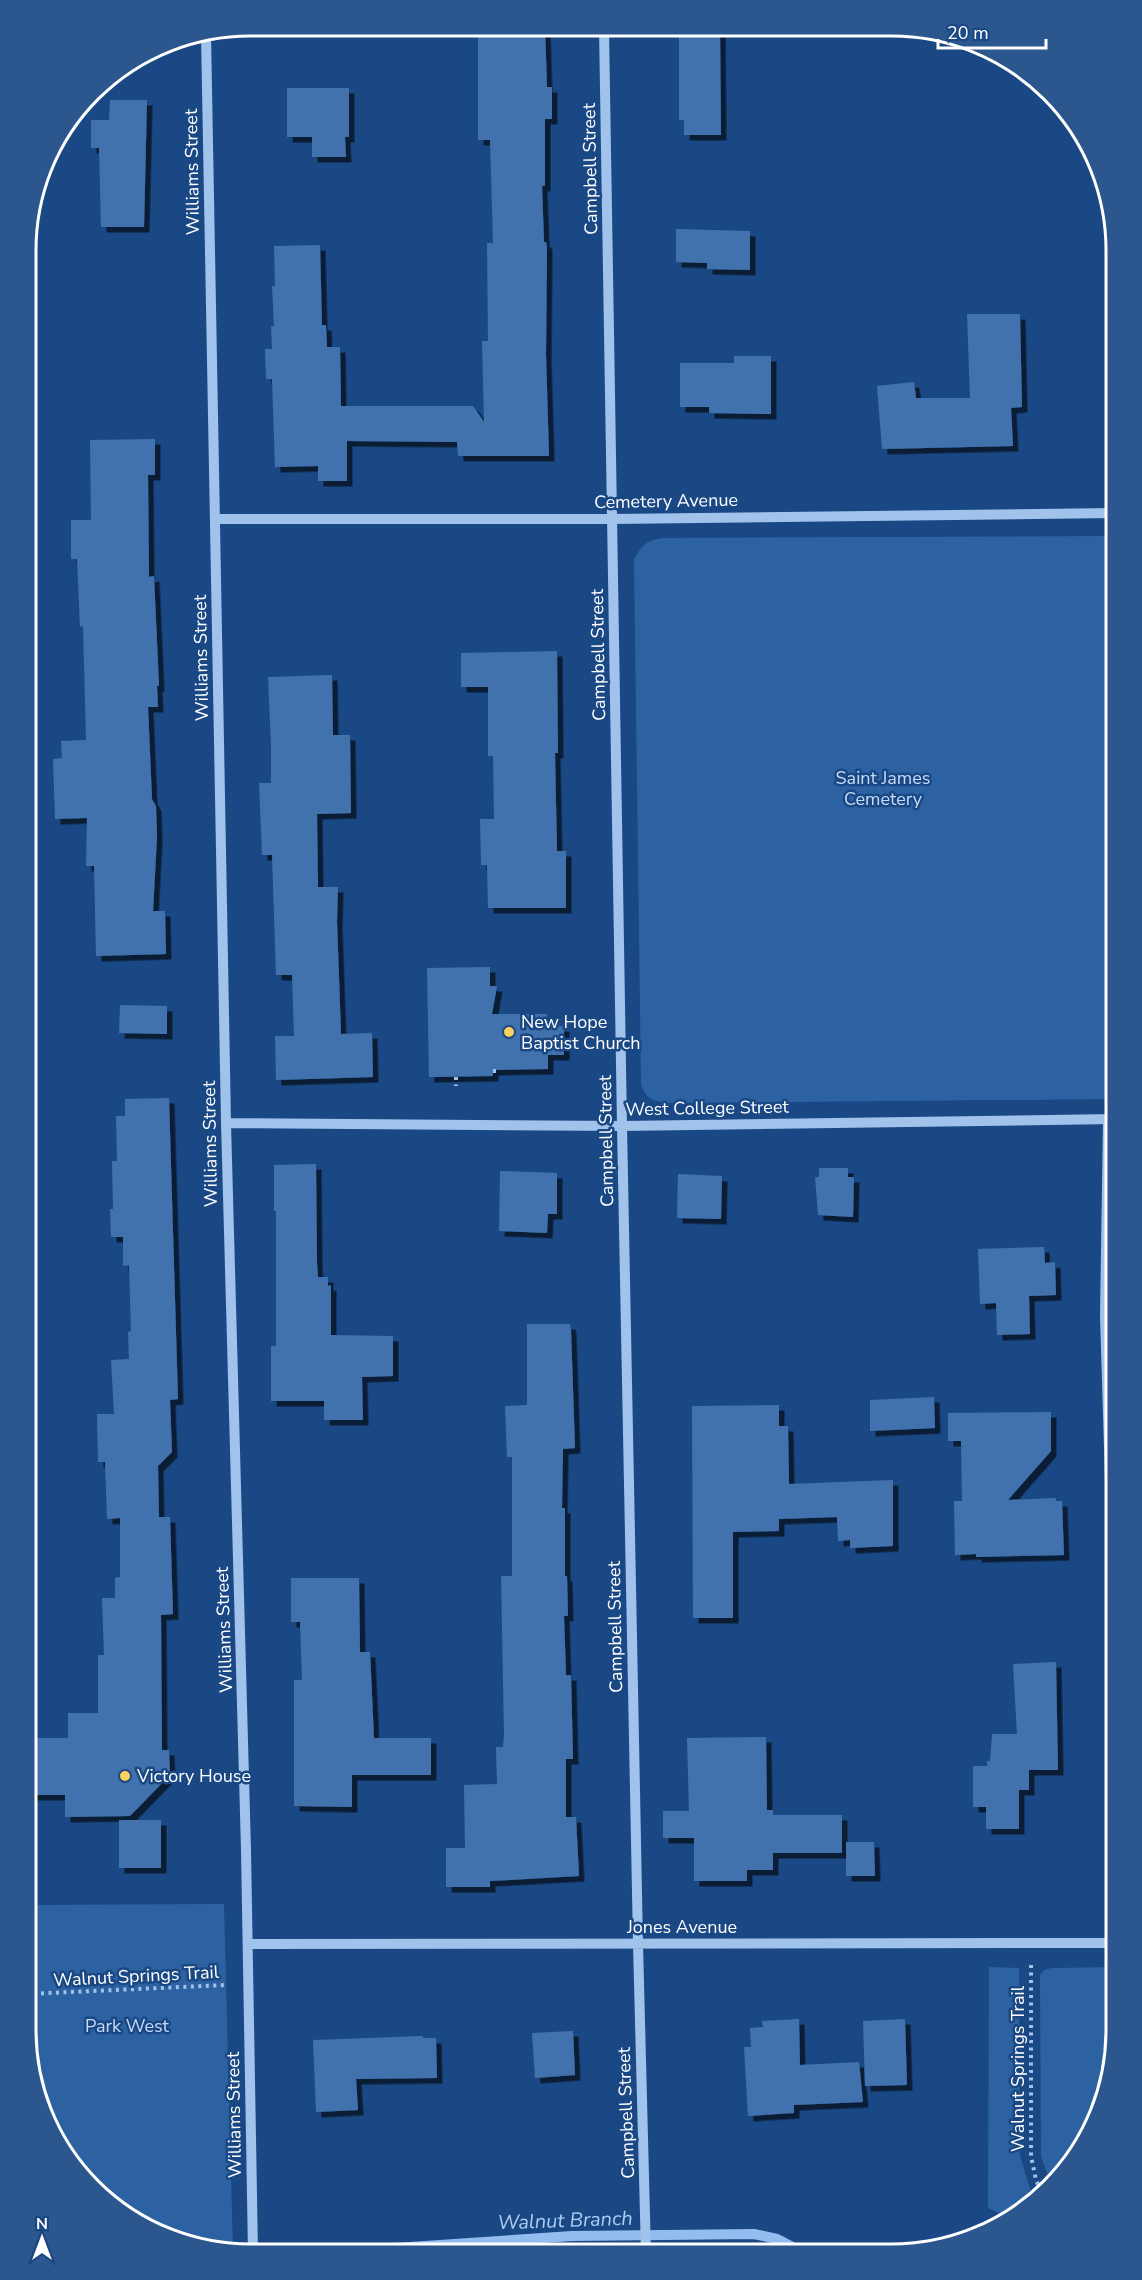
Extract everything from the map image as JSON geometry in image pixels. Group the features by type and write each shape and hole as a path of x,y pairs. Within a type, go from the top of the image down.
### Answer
{"street":[{"name":"Campbell Street","path":"604,36 622,1126 646,2244"},
{"name":"Williams Street","path":"206,40 226,1123 248,1944 252,2244"},
{"name":"Cemetery Avenue","path":"215,519 612,519 1106,513"},
{"name":"West College Street","path":"226,1123 622,1126 1106,1120"},
{"path":"1106,1288 1106,1349"},
{"name":"Jones Avenue","path":"248,1944 1106,1943"}],"path":[{"path":"493,1071 500,1071"},
{"path":"456,1077 456,1086"},
{"name":"Walnut Springs Trail","path":"1031,1943 1031,2156 1039,2185"},
{"name":"Walnut Springs Trail","path":"36,1994 248,1984"}],"green space":[{"name":"Saint James Cemetery","path":"1106,536 1106,1099 667,1103 653,1100 644,1092 641,1083 634,560 648,542 663,538"},
{"name":"Park West","path":"224,1904 233,2244 195,2237 155,2222 120,2200 89,2171 72,2149 52,2112 43,2085 36,2044 36,1905"},
{"path":"989,1967 1019,1968 1020,2156 1031,2192 1001,2214 988,2208"},
{"path":"1106,1967 1106,2044 1099,2085 1090,2112 1070,2149 1048,2176 1041,2156 1040,1975 1044,1970"}],"building":[{"path":"478,36 545,36 547,87 552,87 552,119 545,119 545,186 542,186 544,242 547,247 546,354 549,456 458,456 457,442 347,441 347,481 318,481 318,466 275,467 272,379 266,379 265,349 272,349 274,246 320,245 322,325 326,325 327,347 340,347 341,406 473,406 484,422 482,341 488,341 487,243 493,243 490,140 478,140"},
{"path":"679,36 720,36 721,135 684,135 684,120 679,120"},
{"path":"287,88 349,88 349,137 345,137 346,157 312,157 312,137 287,137"},
{"path":"110,100 147,100 144,227 101,227 99,148 91,148 91,120 109,120"},
{"path":"676,229 750,231 750,270 707,269 707,263 676,262"},
{"path":"967,314 1020,314 1022,407 1011,408 1013,446 882,449 877,386 914,382 916,398 970,398"},
{"path":"734,356 771,356 771,414 709,413 709,407 680,407 680,363 734,363"},
{"path":"155,439 155,475 148,475 149,577 154,576 159,686 157,686 158,707 148,707 152,799 156,806 157,837 153,911 165,911 166,954 96,956 94,866 86,866 87,818 55,819 53,759 62,758 61,741 86,740 83,626 80,627 77,559 71,559 71,520 91,520 90,440"},
{"path":"557,651 558,753 555,753 557,851 566,851 566,908 488,908 487,865 481,865 480,819 494,819 493,756 488,756 488,687 461,687 461,653"},
{"path":"332,675 333,735 350,735 351,813 317,814 318,887 338,887 341,1034 372,1033 373,1077 276,1080 275,1036 294,1036 292,975 276,975 272,855 262,855 259,783 271,783 268,677"},
{"path":"490,967 490,986 497,986 492,1014 547,1014 547,1027 564,1026 564,1055 548,1055 548,1069 493,1070 493,1076 429,1077 427,968"},
{"path":"120,1005 167,1006 167,1034 119,1033"},
{"path":"169,1098 178,1399 170,1400 172,1452 158,1466 159,1517 170,1517 173,1614 161,1615 162,1750 169,1750 170,1775 130,1816 65,1817 65,1795 36,1795 36,1738 68,1738 68,1713 98,1713 98,1655 104,1655 102,1598 115,1598 115,1578 120,1577 120,1518 107,1519 105,1462 98,1462 97,1414 114,1414 111,1360 129,1359 128,1332 131,1331 129,1265 123,1266 123,1237 111,1237 110,1209 113,1209 112,1161 117,1161 116,1116 125,1116 125,1099"},
{"path":"316,1164 318,1277 328,1277 328,1286 331,1285 331,1335 393,1336 393,1376 362,1377 363,1420 324,1420 324,1401 271,1401 271,1346 276,1346 274,1165"},
{"path":"819,1168 848,1168 848,1177 854,1177 853,1217 818,1215 815,1177 819,1177"},
{"path":"500,1171 557,1173 557,1214 548,1214 547,1233 499,1231"},
{"path":"678,1174 722,1176 721,1219 677,1218"},
{"path":"1044,1247 1045,1263 1055,1262 1056,1295 1029,1296 1030,1334 997,1335 996,1303 980,1304 978,1249"},
{"path":"527,1324 570,1324 571,1330 575,1448 563,1449 562,1508 565,1508 565,1576 567,1576 568,1616 564,1616 566,1675 571,1675 573,1759 566,1759 566,1817 576,1817 579,1876 490,1881 490,1887 446,1887 446,1848 465,1848 464,1785 497,1784 496,1747 503,1747 501,1576 512,1576 512,1457 507,1457 505,1406 527,1405"},
{"path":"934,1397 935,1428 870,1431 870,1400"},
{"path":"779,1405 779,1426 788,1426 789,1484 893,1480 893,1546 850,1548 850,1540 838,1541 837,1517 779,1519 779,1531 733,1532 733,1618 693,1618 692,1406"},
{"path":"1051,1412 1051,1451 1008,1500 1056,1498 1056,1501 1062,1501 1064,1555 976,1557 976,1554 955,1555 954,1501 962,1501 961,1441 948,1441 948,1413"},
{"path":"291,1578 359,1578 360,1652 370,1652 374,1738 431,1738 431,1775 352,1775 352,1807 294,1806 294,1680 302,1680 300,1622 291,1622"},
{"path":"1056,1662 1058,1770 1029,1770 1029,1790 1019,1790 1019,1829 986,1829 986,1807 973,1807 973,1766 987,1766 987,1761 990,1761 992,1734 1017,1734 1013,1664"},
{"path":"766,1737 767,1810 773,1810 773,1815 842,1815 842,1853 773,1853 773,1870 747,1870 747,1881 694,1881 694,1838 663,1838 663,1811 689,1811 687,1738"},
{"path":"119,1820 161,1820 161,1868 119,1868"},
{"path":"846,1842 874,1842 875,1876 846,1876"},
{"path":"799,2019 800,2065 859,2062 863,2102 794,2105 794,2113 748,2116 744,2047 751,2047 750,2028 763,2027 762,2021"},
{"path":"905,2019 907,2085 865,2086 863,2021"},
{"path":"573,2031 575,2075 535,2078 532,2033"},
{"path":"423,2036 423,2038 436,2038 437,2078 356,2079 358,2110 316,2112 313,2040"}],"waterway":[{"name":"Walnut Branch","path":"454,2244 572,2236 754,2234 777,2239 787,2244"}],"place":[{"name":"New Hope Baptist Church","path":"509,1032"},
{"name":"Victory House","path":"125,1776"}]}
